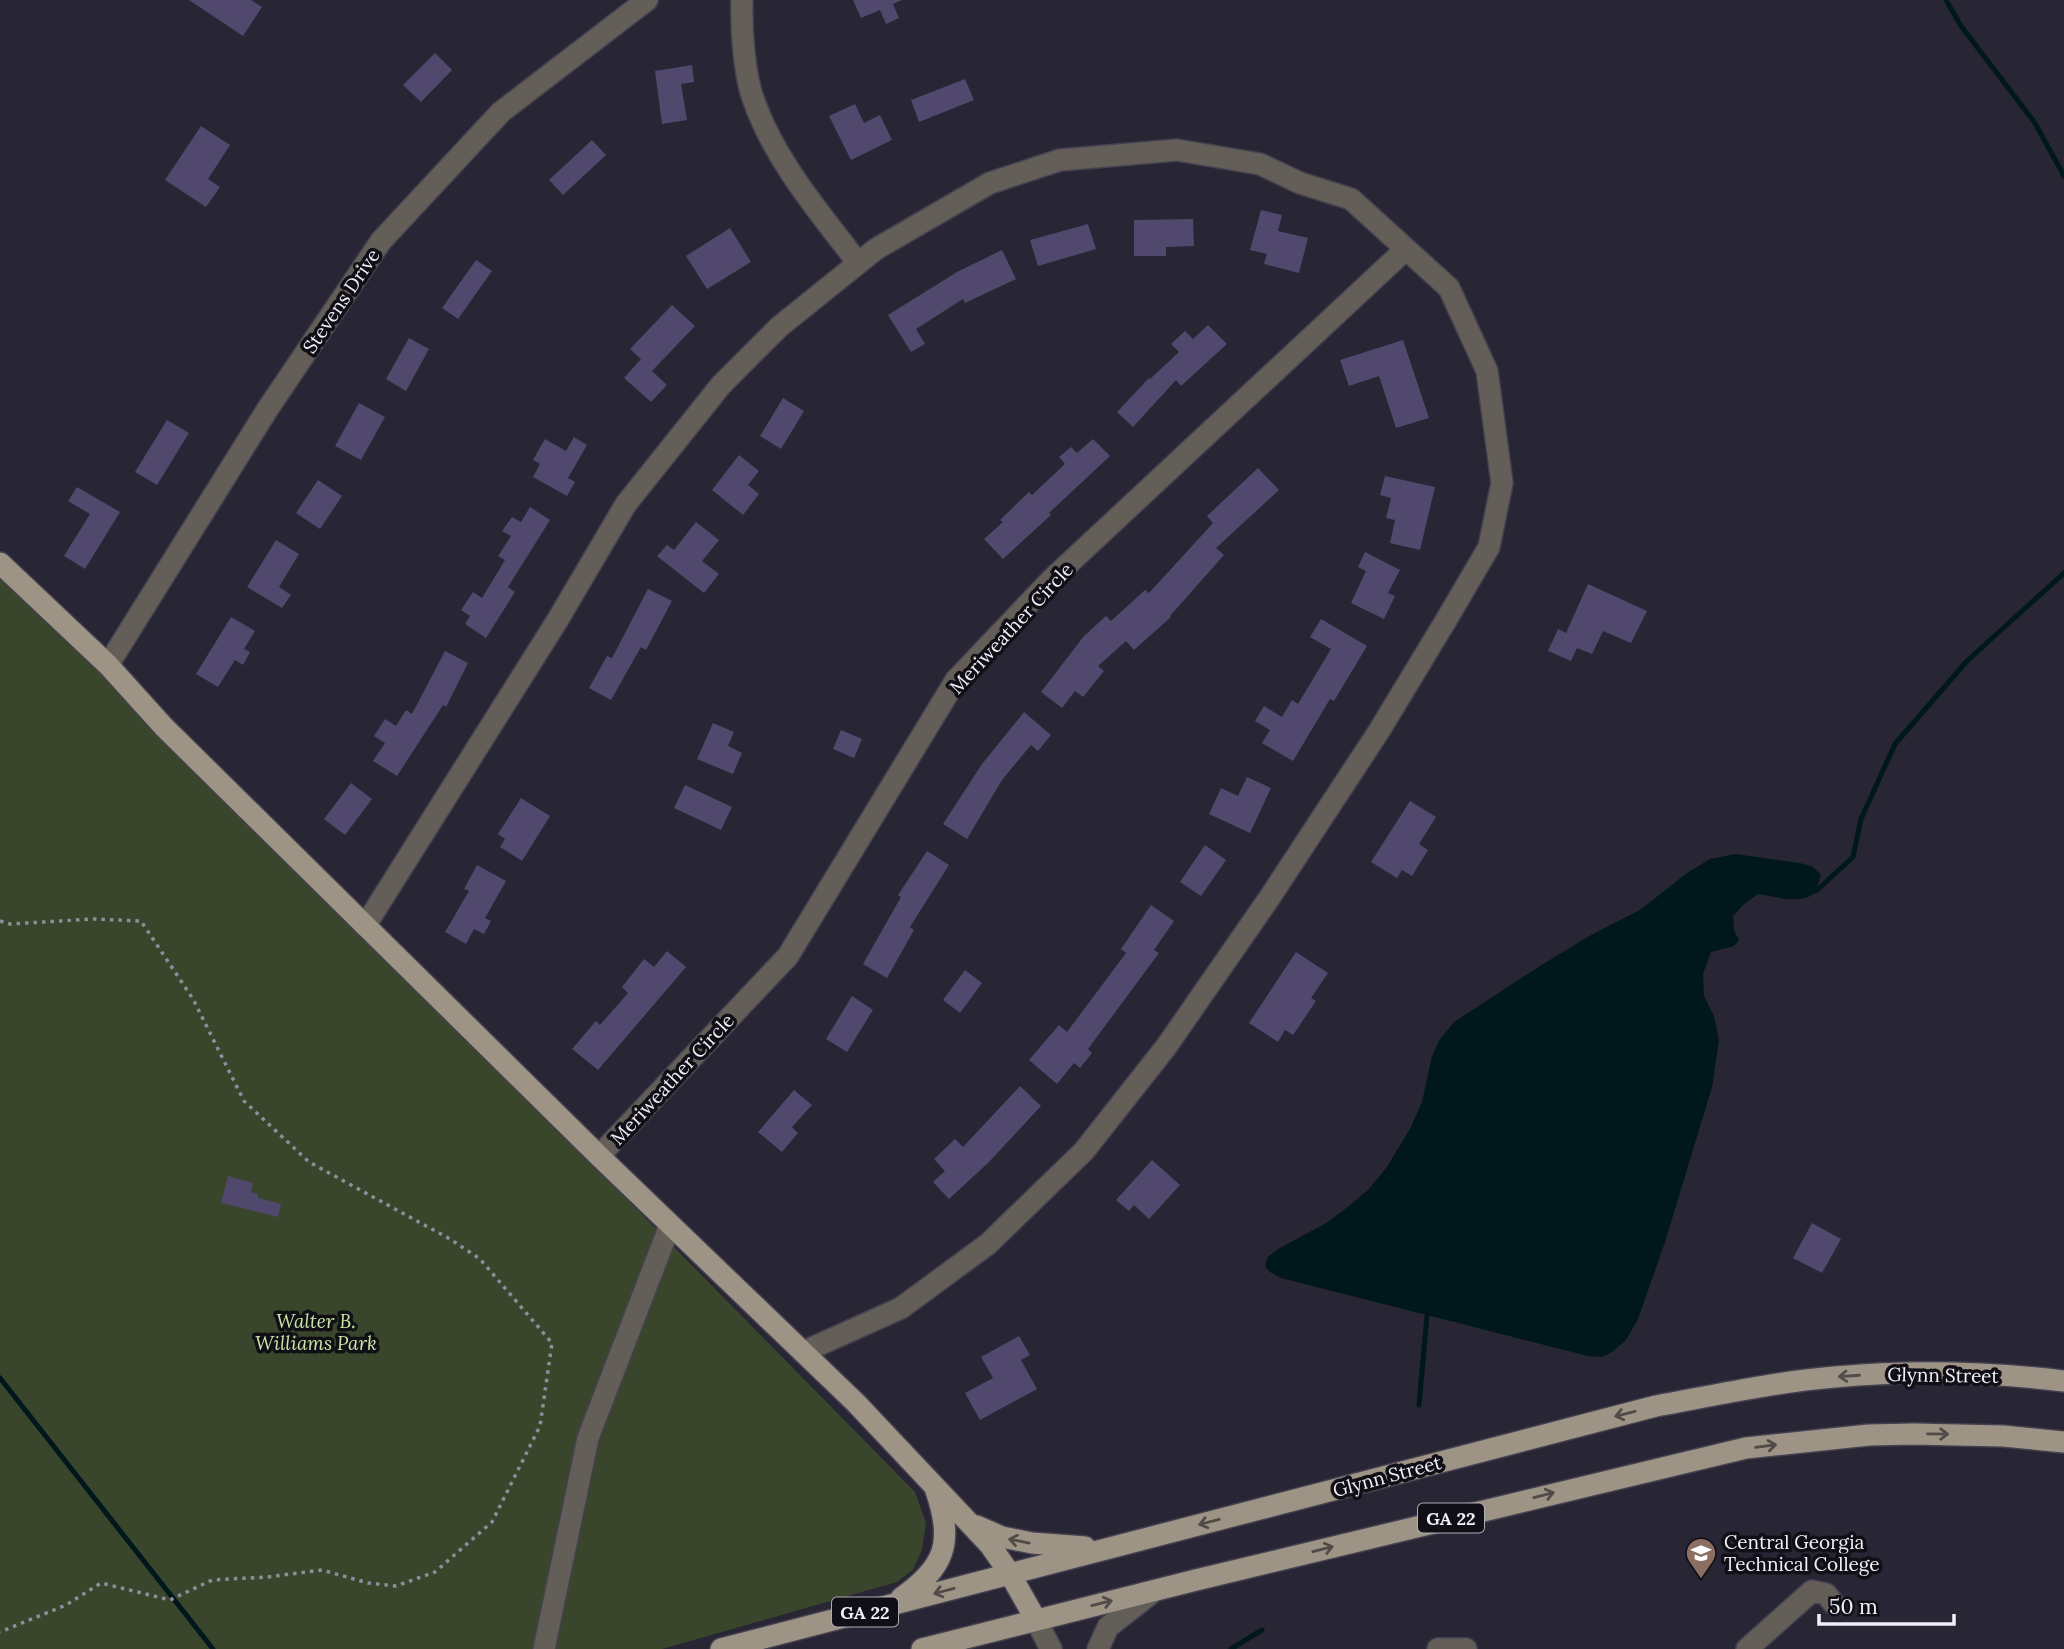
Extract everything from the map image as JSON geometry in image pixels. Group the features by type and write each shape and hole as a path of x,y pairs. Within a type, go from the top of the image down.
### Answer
{"main road":[{"path":"0,563 108,665 164,727 599,1156 856,1403 990,1545 1036,1620"},
{"name":"Glynn Street","path":"721,1649 1656,1406 1835,1377 1975,1373 2064,1381"},
{"name":"GA 22","path":"922,1649 1746,1448 1870,1435 1914,1434 2003,1436 2064,1442"},
{"path":"889,1606 919,1585 943,1551 946,1533 943,1512 934,1486"},
{"path":"967,1521 1002,1537 1032,1543 1112,1548"}],"street":[{"name":"Stevens Drive","path":"108,665 267,410 382,241 500,111 647,0"},
{"path":"742,0 746,62 753,100 779,152 858,263"},
{"path":"365,926 557,621 626,504 721,385 779,327 876,249 990,183 1060,160 1177,150 1260,164 1300,183 1351,200 1449,288 1488,371 1502,484 1489,547 1379,731 1270,897 1166,1047 1084,1151 988,1244 901,1308 803,1352"},
{"name":"Meriweather Circle","path":"599,1156 788,956 957,680 1051,580 1406,249"},
{"path":"544,1649 588,1438 670,1225"},
{"path":"1098,1649 1108,1627 1154,1591"},
{"path":"1747,1649 1812,1591 1826,1594 1834,1604"},
{"path":"1036,1620 1051,1649"},
{"path":"1438,1649 1466,1649"}],"path":[{"path":"0,921 10,924 94,919 141,921 194,999 244,1101 309,1162 450,1239 480,1259 552,1343 540,1426 492,1522 435,1572 396,1586 368,1583 322,1570 212,1580 170,1600 101,1583 66,1605 0,1632"}],"green space":[{"name":"Walter B. Williams Park","path":"0,565 13,575 915,1492 926,1523 922,1550 913,1570 897,1582 662,1649 0,1649"}],"shaded area":[{"path":"1735,854 1800,863 1813,867 1821,875 1815,892 1810,896 1788,899 1758,894 1733,916 1734,930 1739,940 1734,946 1711,952 1703,974 1704,996 1714,1016 1719,1040 1712,1087 1665,1242 1638,1319 1626,1340 1602,1357 1588,1356 1281,1278 1270,1272 1265,1266 1268,1257 1328,1222 1369,1189 1387,1167 1411,1127 1422,1102 1432,1056 1440,1039 1454,1022 1591,935 1640,910 1687,873 1710,859"}],"building":[{"path":"189,0 251,0 262,7 243,36"},
{"path":"853,0 902,0 893,4 899,18 886,24 880,10 861,18"},
{"path":"435,53 452,70 421,102 403,85"},
{"path":"692,65 694,82 681,84 687,120 662,124 655,71"},
{"path":"965,79 974,100 919,122 911,100"},
{"path":"855,104 864,123 880,115 892,140 851,160 829,116"},
{"path":"201,126 230,145 208,179 220,187 206,207 165,180"},
{"path":"592,140 606,155 563,195 549,180"},
{"path":"1261,210 1282,215 1278,231 1308,238 1299,273 1264,264 1267,254 1250,250"},
{"path":"1193,219 1194,246 1166,247 1166,256 1134,256 1134,220"},
{"path":"1088,224 1096,249 1038,266 1030,240"},
{"path":"730,228 751,262 707,289 686,256"},
{"path":"1002,250 1016,279 965,303 963,299 916,329 925,344 911,352 888,315 957,272"},
{"path":"476,260 492,271 458,319 442,308"},
{"path":"672,305 695,326 652,371 667,385 651,402 624,378 641,359 630,349"},
{"path":"1208,325 1227,344 1181,386 1176,380 1133,427 1117,412 1149,378 1179,352 1171,344 1185,331 1193,339"},
{"path":"409,338 429,349 406,391 386,379"},
{"path":"1403,340 1429,418 1396,428 1379,376 1349,386 1340,360"},
{"path":"783,398 804,411 781,449 760,436"},
{"path":"359,403 385,417 361,460 335,446"},
{"path":"167,420 189,433 157,485 135,472"},
{"path":"574,437 587,445 568,478 575,482 567,496 533,477 540,464 533,460 545,439 566,451"},
{"path":"1093,439 1110,456 1003,559 984,539 1029,492 1032,495 1065,464 1059,457 1071,447 1077,453"},
{"path":"739,455 759,471 748,485 759,494 743,515 712,490"},
{"path":"1258,468 1279,490 1216,548 1224,555 1171,617 1134,650 1126,641 1098,666 1104,671 1083,697 1075,691 1062,708 1041,692 1084,636 1106,616 1111,621 1145,590 1149,593 1213,523 1207,516"},
{"path":"1385,476 1435,487 1420,550 1390,543 1395,520 1386,518 1391,498 1380,495"},
{"path":"318,480 342,496 320,529 296,513"},
{"path":"77,487 120,512 85,569 64,556 90,514 68,501"},
{"path":"530,507 550,520 508,587 515,592 486,638 465,624 470,616 461,610 473,592 482,598 505,560 498,556 511,536 502,531 512,517 521,522"},
{"path":"696,522 719,540 702,561 719,574 704,593 657,556 667,545 674,550"},
{"path":"276,540 299,554 279,587 291,595 282,608 247,587"},
{"path":"1365,552 1400,570 1388,593 1395,596 1384,619 1351,603 1366,571 1358,567"},
{"path":"1588,584 1647,611 1631,643 1603,631 1592,654 1577,648 1571,661 1548,651 1558,629 1566,633"},
{"path":"648,589 672,601 646,650 641,647 611,700 589,688 607,656 612,658"},
{"path":"231,617 255,631 244,649 250,652 243,665 235,660 218,687 196,674"},
{"path":"1321,619 1367,646 1334,701 1330,699 1293,761 1262,743 1270,730 1255,721 1264,706 1282,717 1292,700 1298,704 1331,649 1310,637"},
{"path":"445,651 468,663 446,707 443,705 397,776 373,761 385,743 374,736 385,719 396,726 406,710 412,714"},
{"path":"1024,712 1051,735 1038,751 1031,745 1002,780 967,839 943,824 982,764"},
{"path":"713,723 734,732 728,746 742,753 733,774 697,759"},
{"path":"841,730 862,739 854,758 833,749"},
{"path":"1247,777 1271,788 1250,833 1209,814 1221,788 1238,796"},
{"path":"351,783 372,799 345,835 324,819"},
{"path":"685,785 732,807 721,830 674,808"},
{"path":"521,798 550,816 522,861 500,847 505,839 498,834"},
{"path":"1410,801 1436,817 1419,844 1428,850 1412,876 1402,870 1397,878 1371,862"},
{"path":"1205,845 1226,860 1201,896 1180,882"},
{"path":"927,851 949,865 910,927 914,930 887,978 863,964 901,897 898,895"},
{"path":"477,865 506,881 485,918 491,921 484,934 474,929 466,944 445,932 469,891 464,889"},
{"path":"1151,905 1174,921 1154,950 1159,953 1088,1049 1092,1053 1080,1068 1074,1063 1057,1084 1029,1060 1059,1025 1067,1032 1126,953 1121,949"},
{"path":"667,951 686,967 598,1070 572,1049 596,1021 600,1025 628,993 622,987 644,959 654,967"},
{"path":"1296,952 1328,973 1311,998 1316,1001 1293,1035 1285,1030 1278,1042 1249,1023"},
{"path":"965,970 982,983 960,1013 943,1000"},
{"path":"852,996 873,1010 847,1052 826,1039"},
{"path":"1020,1086 1041,1106 989,1162 949,1199 933,1182 945,1171 934,1159 955,1139 963,1147"},
{"path":"794,1090 812,1105 792,1127 798,1133 782,1152 758,1132"},
{"path":"1152,1160 1180,1185 1149,1219 1134,1205 1129,1211 1116,1200"},
{"path":"228,1176 253,1183 251,1192 258,1194 258,1198 281,1204 278,1217 221,1203"},
{"path":"1812,1223 1841,1239 1822,1273 1793,1258"},
{"path":"1019,1336 1030,1355 1021,1360 1037,1389 980,1420 965,1393 993,1378 981,1357"}],"waterway":[{"path":"1946,0 1961,26 2035,123 2064,176"},
{"path":"1816,891 1853,857 1861,819 1895,744 1967,661 2064,573"},
{"path":"1419,1405 1427,1316"},
{"path":"0,1378 213,1649"},
{"path":"1231,1649 1262,1630"}],"place":[{"name":"Central Georgia Technical College","path":"1701,1580"}]}
